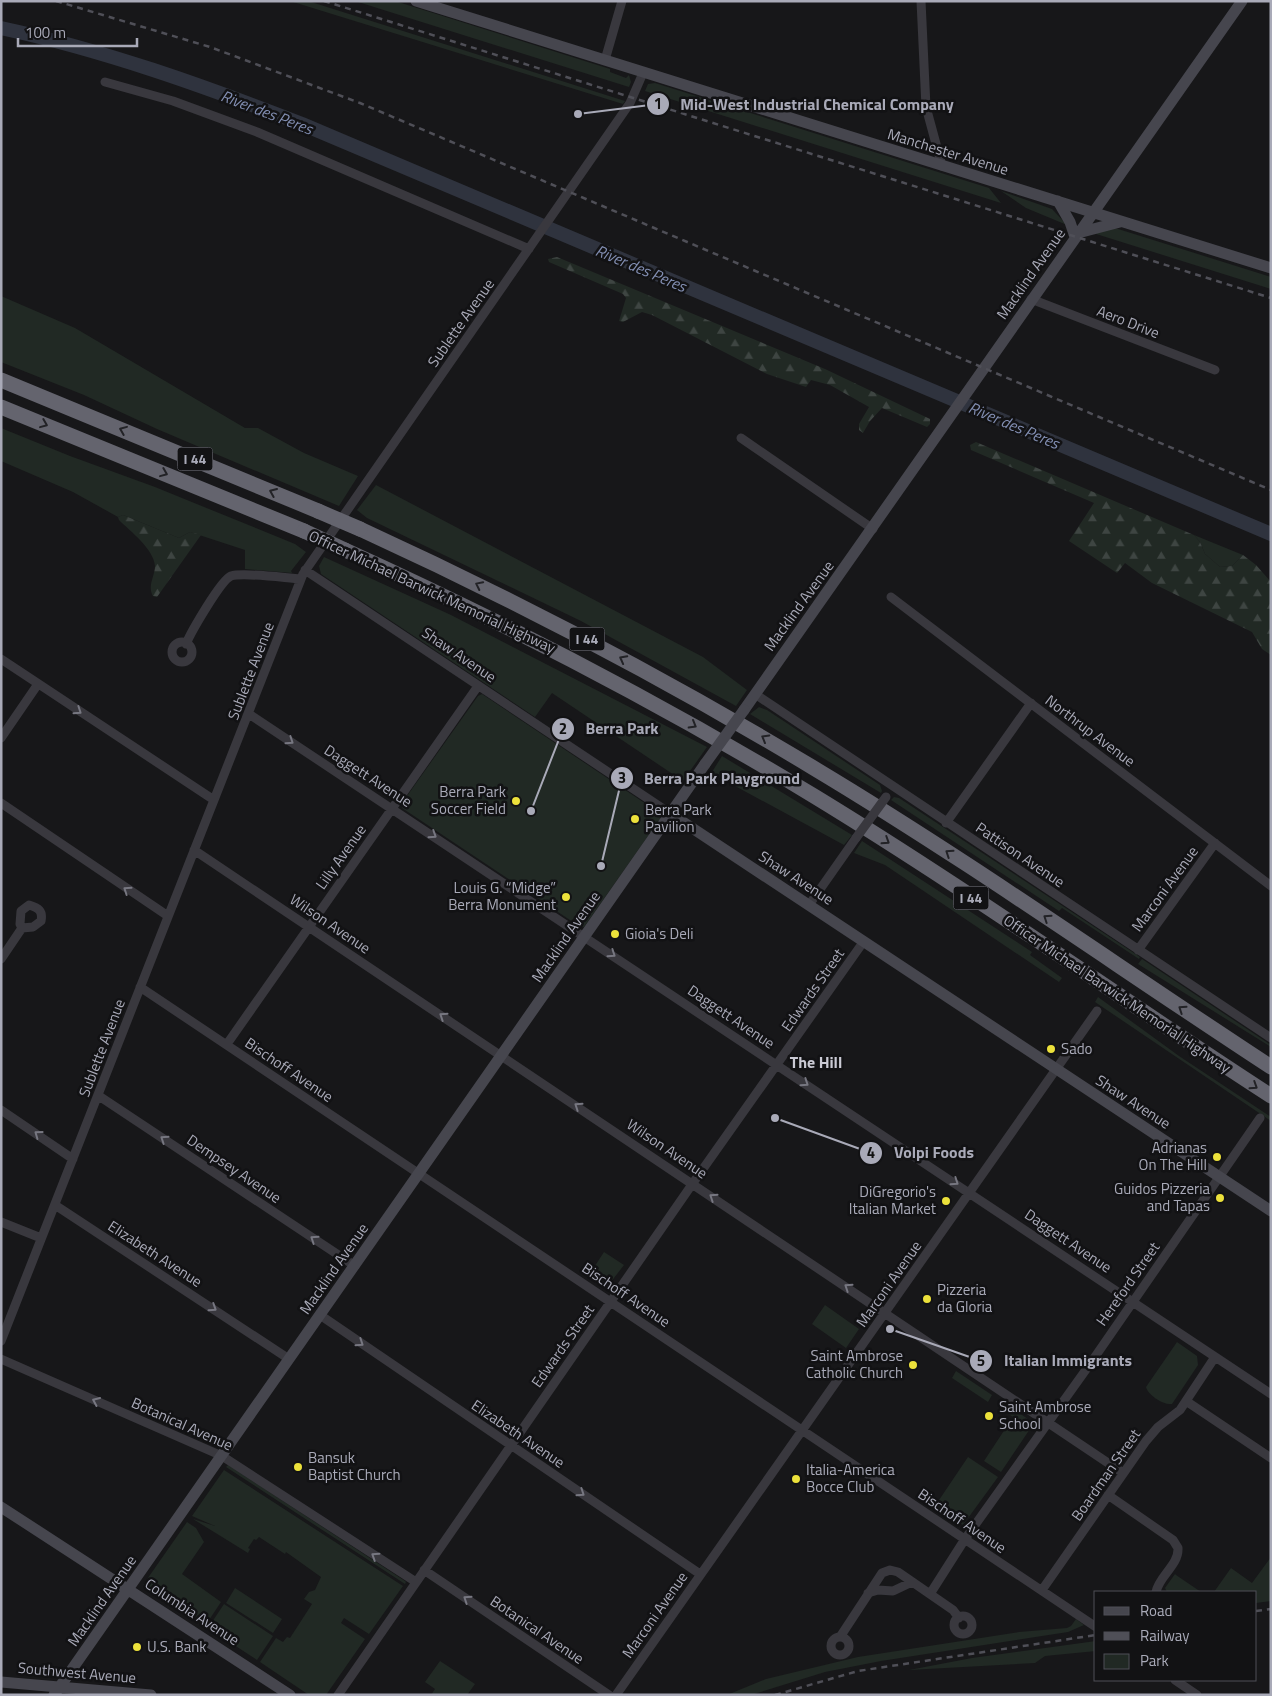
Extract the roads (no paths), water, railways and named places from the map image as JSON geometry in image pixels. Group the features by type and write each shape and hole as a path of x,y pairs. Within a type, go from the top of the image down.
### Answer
{"highway":[{"name":"Officer Michael Barwick Memorial Highway","path":"1,380 360,529 490,590 593,642 770,741 914,830 1271,1067"},
{"name":"Officer Michael Barwick Memorial Highway","path":"1,407 304,531 549,647 747,756 889,843 1271,1096"}],"street":[{"name":"Manchester Avenue","path":"416,1 1271,268"},
{"path":"605,60 622,1"},
{"path":"921,1 926,107 942,166"},
{"name":"Macklind Avenue","path":"57,1691 1242,1"},
{"name":"Sublette Avenue","path":"1,1342 305,570 630,103 643,73"},
{"path":"105,82 173,101 257,132 531,246"},
{"path":"1058,201 1077,235 1122,221"},
{"name":"Aero Drive","path":"1031,300 1216,370"},
{"path":"742,438 872,528"},
{"name":"Shaw Avenue","path":"305,570 1271,1211"},
{"path":"186,644 192,630 226,579 238,575 301,579"},
{"name":"Northrup Avenue","path":"891,597 1271,886"},
{"path":"1,659 214,800"},
{"path":"1,738 38,684"},
{"name":"Lilly Avenue","path":"227,1044 478,686"},
{"name":"Pattison Avenue","path":"755,694 1271,1038"},
{"path":"946,823 1031,703"},
{"name":"Daggett Avenue","path":"249,714 1271,1394"},
{"path":"809,905 893,787"},
{"path":"1,803 168,916"},
{"name":"Marconi Avenue","path":"1138,950 1215,843"},
{"name":"Wilson Avenue","path":"194,850 1049,1421 1123,1473"},
{"path":"1,959 22,928"},
{"name":"Edwards Street","path":"338,1695 610,1301 864,941"},
{"name":"Bischoff Avenue","path":"140,987 1094,1626"},
{"name":"Marconi Avenue","path":"616,1695 700,1574 804,1430 1055,1068 1097,1011"},
{"name":"Dempsey Avenue","path":"98,1096 354,1266"},
{"path":"1,1110 73,1160"},
{"name":"Hereford Street","path":"930,1594 965,1539 1260,1118"},
{"name":"Elizabeth Avenue","path":"55,1205 290,1359"},
{"path":"1,1222 41,1238"},
{"name":"Elizabeth Avenue","path":"320,1315 700,1574"},
{"name":"Boardman Street","path":"1042,1590 1152,1433 1176,1415 1215,1357"},
{"name":"Botanical Avenue","path":"1,1359 222,1456 416,1582"},
{"path":"1186,1401 1271,1458"},
{"path":"1108,1495 1172,1540 1178,1548 1175,1561 1156,1591"},
{"name":"Columbia Avenue","path":"1,1506 290,1695"},
{"name":"Botanical Avenue","path":"424,1570 609,1695"},
{"path":"840,1637 885,1571 894,1571 912,1582 953,1610 959,1618"},
{"path":"868,1594 878,1590 893,1591 912,1582"},
{"path":"1176,1681 1197,1695"},
{"name":"Southwest Avenue","path":"1,1682 57,1691 151,1695"}],"waterway":[{"name":"River des Peres","path":"1,28 116,58 228,96 302,124 1271,534"}],"railway":[{"path":"56,1 210,47 360,103 1271,490"},
{"path":"324,1 1271,298"},
{"path":"1257,1611 1271,1609"},
{"path":"775,1695 858,1671 1094,1635"}],"place":[{"name":"Mid-West Industrial Chemical Company","path":"578,114"},
{"name":"Berra Park Soccer Field","path":"516,801"},
{"name":"Berra Park","path":"531,811"},
{"name":"Berra Park Pavilion","path":"635,819"},
{"name":"Berra Park Playground","path":"601,866"},
{"name":"Louis G. “Midge” Berra Monument","path":"566,897"},
{"name":"Gioia's Deli","path":"615,934"},
{"name":"Sado","path":"1051,1049"},
{"name":"Volpi Foods","path":"775,1118"},
{"name":"Adrianas On The Hill","path":"1217,1157"},
{"name":"Guidos Pizzeria and Tapas","path":"1220,1198"},
{"name":"DiGregorio's Italian Market","path":"946,1201"},
{"name":"Pizzeria da Gloria","path":"927,1299"},
{"name":"Italian Immigrants","path":"890,1329"},
{"name":"Saint Ambrose Catholic Church","path":"913,1365"},
{"name":"Saint Ambrose School","path":"989,1416"},
{"name":"Bansuk Baptist Church","path":"298,1467"},
{"name":"Italia-America Bocce Club","path":"796,1479"},
{"name":"U.S. Bank","path":"137,1647"}],"district":[{"name":"The Hill","path":"816,1062"}]}
